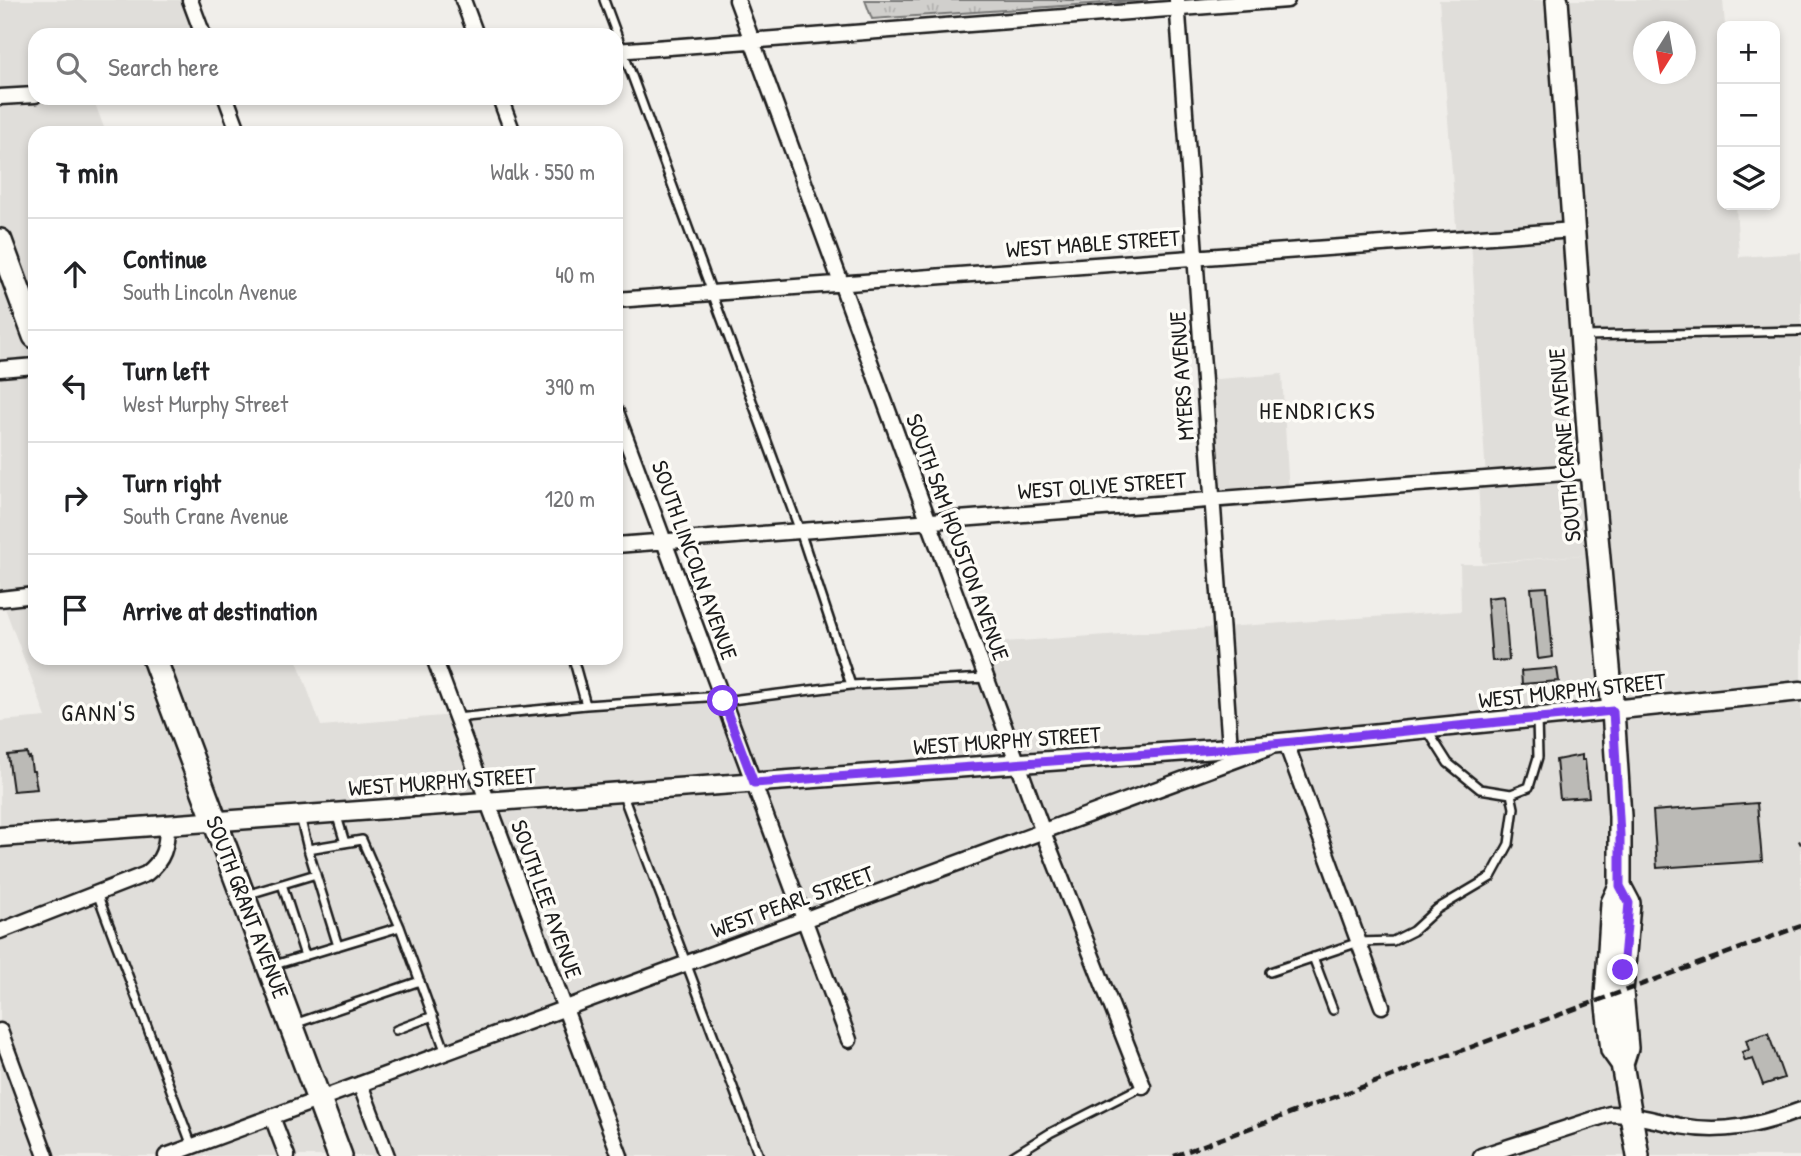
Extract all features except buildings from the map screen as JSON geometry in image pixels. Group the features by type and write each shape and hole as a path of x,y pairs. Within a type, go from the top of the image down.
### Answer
{"main road":[{"name":"SOUTH CRANE AVENUE","path":"1557,0 1591,471 1613,711 1620,886 1629,903 1622,992 1628,1048 1622,1064 1638,1156"},
{"path":"0,240 28,317"},
{"name":"SOUTH GRANT AVENUE","path":"157,665 340,1156"}],"street":[{"path":"190,0 200,28"},
{"path":"463,0 473,28"},
{"name":"SOUTH SAM HOUSTON AVENUE","path":"737,0 1017,764 1143,1086"},
{"path":"623,51 1177,4 1287,0"},
{"name":"MYERS AVENUE","path":"1177,4 1230,748"},
{"path":"0,97 28,95"},
{"path":"229,105 236,126"},
{"path":"503,105 510,126"},
{"name":"WEST MABLE STREET","path":"623,299 1574,230"},
{"path":"0,369 28,367"},
{"name":"SOUTH LINCOLN AVENUE","path":"623,431 849,1040"},
{"name":"WEST OLIVE STREET","path":"623,544 1591,471"},
{"path":"0,598 28,596"},
{"name":"SOUTH LEE AVENUE","path":"437,665 620,1156"},
{"name":"WEST MURPHY STREET","path":"0,837 1230,748 1801,691"},
{"path":"1282,743 1382,1006"},
{"name":"WEST PEARL STREET","path":"166,1156 1282,743"},
{"path":"0,931 146,874 164,855 167,824"},
{"path":"0,1031 46,1156"},
{"path":"360,1084 387,1156"},
{"path":"1481,1156 1610,1114 1695,1128 1729,1129 1759,1124 1801,1110"},
{"path":"272,1117 287,1156"}],"lane":[{"path":"604,0 612,28"},
{"path":"623,61 800,531 851,685"},
{"path":"1581,336 1801,331"},
{"path":"575,665 586,705"},
{"path":"456,718 586,705 722,698 851,685 986,678"},
{"path":"1427,729 1448,764 1480,789 1511,794 1529,787 1538,757 1537,719"},
{"path":"622,792 759,1156"},
{"path":"1270,972 1359,942 1393,941 1413,931 1437,909 1492,877 1509,844 1514,808 1511,794"},
{"path":"336,813 345,843"},
{"path":"300,816 338,946"},
{"path":"308,849 362,840 400,927 446,1053"},
{"path":"244,896 316,874"},
{"path":"282,884 305,956"},
{"path":"97,893 192,1146"},
{"path":"271,966 400,927"},
{"path":"1313,957 1333,1010"},
{"path":"292,1024 420,981"},
{"path":"396,1030 433,1016"},
{"path":"1013,1156 1050,1133 1143,1086"}],"shaded area":[{"path":"0,0 190,0 200,28 28,28 28,105 96,105 103,126 28,126 28,665 299,665 321,726 586,704 985,678 973,644 1461,611 1460,564 1480,564 1595,554 1482,563 1478,479 1486,478 1471,240 1457,239 1439,0 1723,0 1725,21 1717,21 1717,210 1736,210 1739,257 1801,253 1801,1156 0,1156 0,721 46,717 0,595"},
{"path":"1282,374 1289,494 1213,499 1204,380"}],"green space":[{"path":"865,0 1148,0 872,19"}],"railway":[{"path":"1174,1156 1801,926"}],"district":[{"name":"HENDRICKS","path":"1318,410"},
{"name":"GANN'S","path":"99,712"}],"route":[{"path":"723,701 754,783 1230,748 1613,711 1620,886 1629,903 1623,970"}]}
